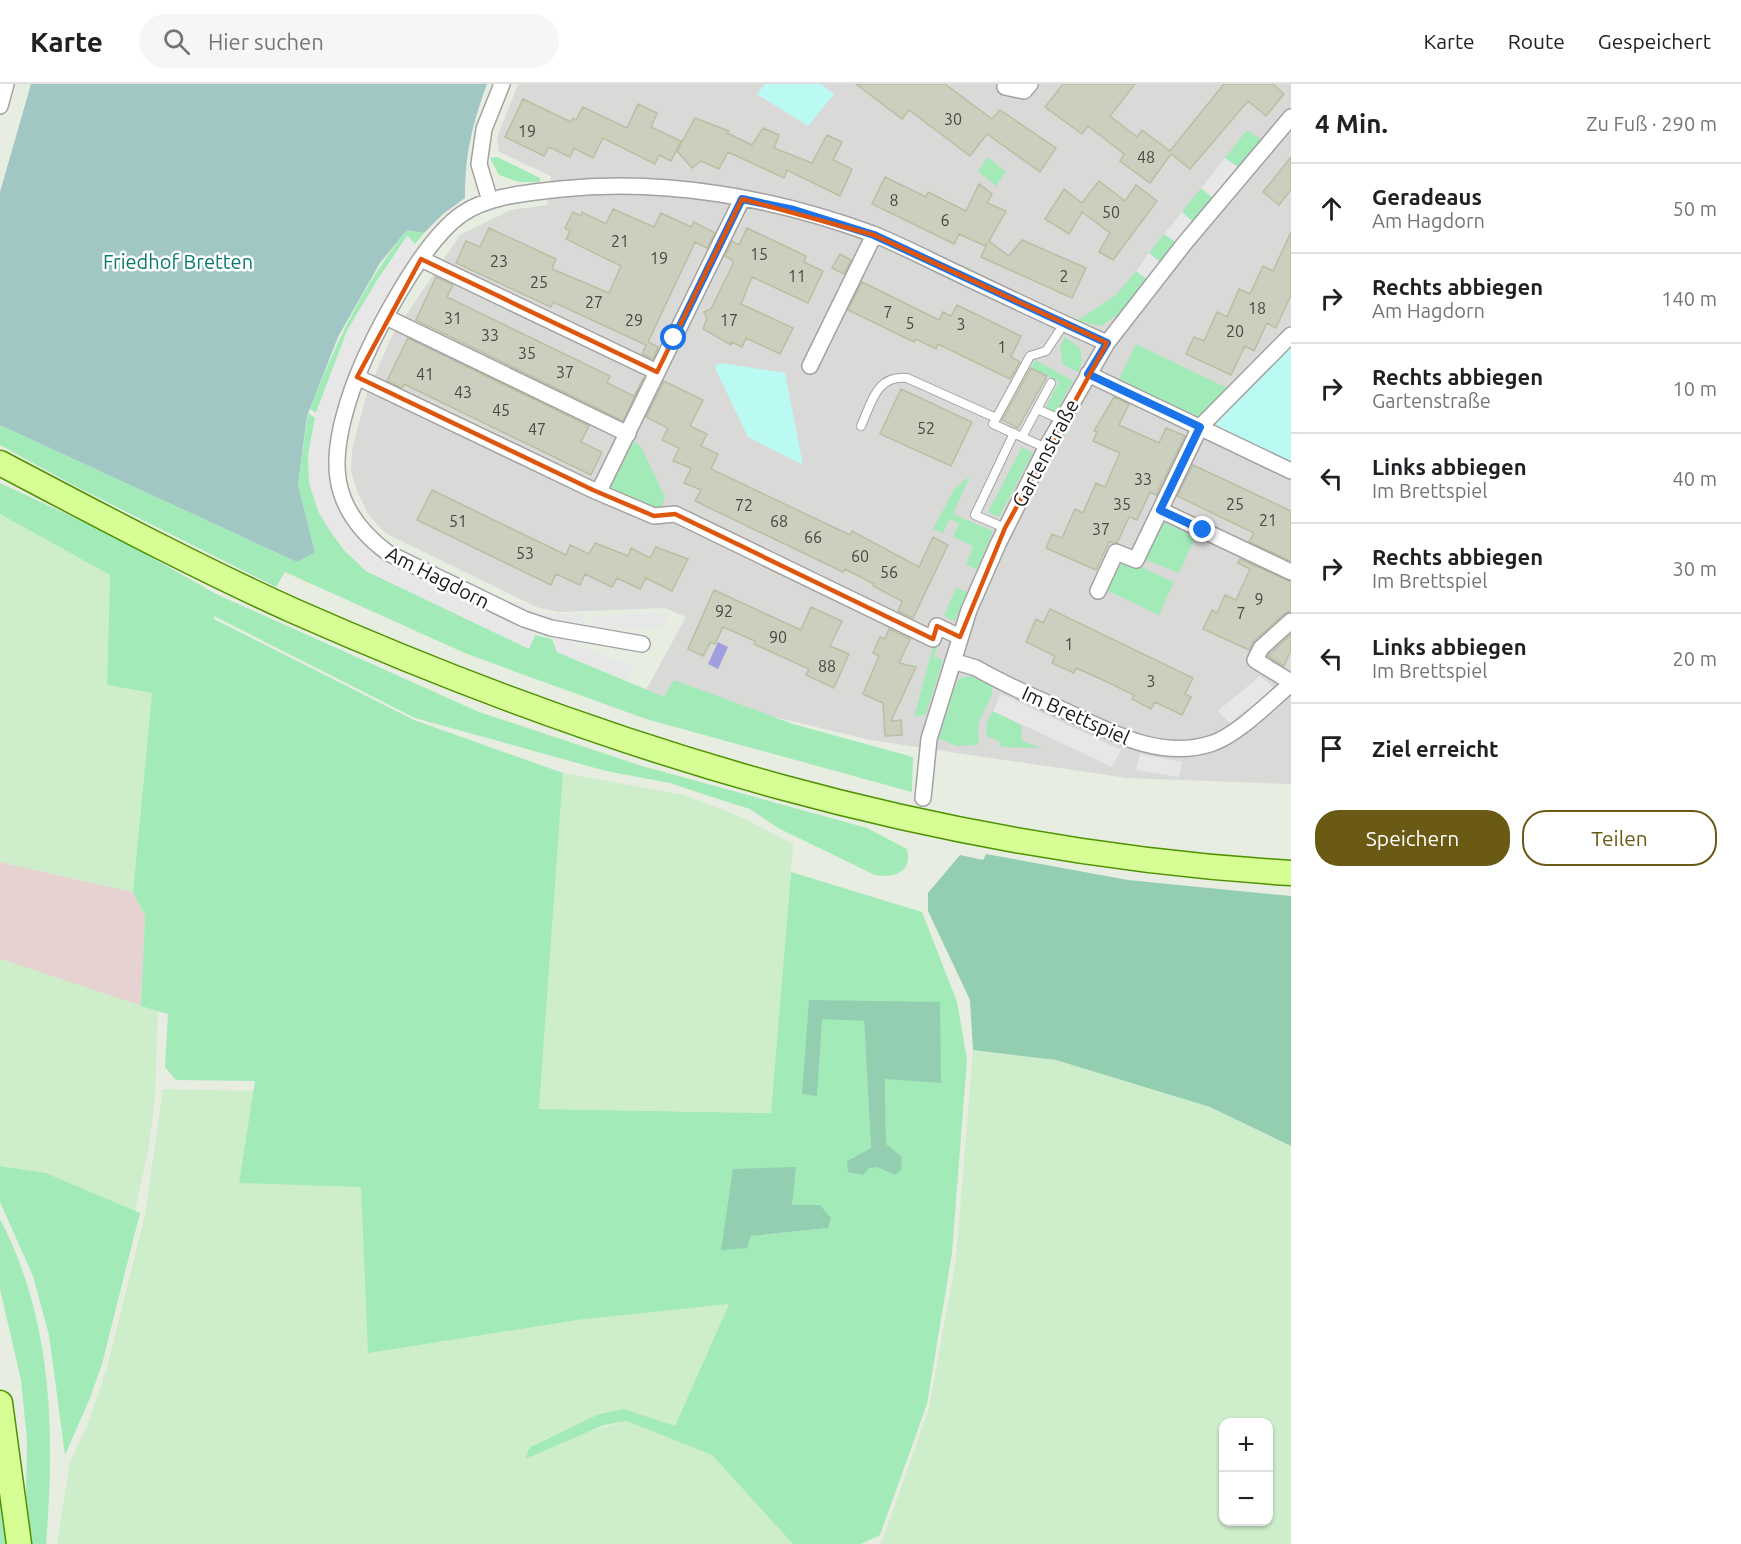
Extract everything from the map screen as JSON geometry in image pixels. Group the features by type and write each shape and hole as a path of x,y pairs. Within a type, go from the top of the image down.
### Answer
{"main road":[{"path":"0,463 134,534 291,609 465,682 649,749 874,813 969,832 1097,853 1291,873"},
{"path":"0,1403 19,1544"}],"street":[{"path":"490,201 479,164 484,129 502,84"},
{"path":"1005,87 1024,91 1030,84"},
{"name":"Gartenstraße","path":"923,798 929,739 969,610 1005,528 1046,448 1107,343 1184,244 1291,117"},
{"name":"Am Hagdorn","path":"642,644 551,628 524,619 388,553 372,542 347,507 334,461 339,429 357,377 386,317 421,259 442,229 464,212 490,201 527,193 588,186 642,186 742,199 794,210 874,235 1107,343"},
{"path":"599,491 682,317 742,199"},
{"path":"810,366 874,235"},
{"path":"421,259 657,372"},
{"path":"386,317 628,434"},
{"path":"1098,591 1116,552 1136,560 1200,427 1291,335"},
{"path":"1088,374 1291,471"},
{"path":"357,377 654,516 675,514 933,639 937,626 960,637"},
{"path":"1160,510 1291,572"},
{"name":"Im Brettspiel","path":"953,661 976,668 1124,738 1165,748 1190,748 1213,743 1235,730 1291,683 1255,660 1261,648 1291,621"}],"lane":[{"path":"1046,448 993,424 1030,356 1046,351 1064,324"},
{"path":"861,426 884,381 894,377 907,378 996,418"},
{"path":"1022,437 1051,383"},
{"path":"1037,409 1062,420"},
{"path":"1005,528 975,514 1014,433"}],"highlighted area":[{"path":"742,199 874,235 1107,343 1005,528 960,637 937,626 933,639 675,514 654,516 593,490 357,377 421,259 657,372"}],"shaded area":[{"path":"518,84 1291,84 1291,784 1127,778 870,740 726,705 669,703 645,692 686,617 665,608 559,612 539,608 385,533 368,514 351,471 352,449 367,393 392,336 460,235 511,210 547,205 551,176 499,152 497,138"},
{"path":"765,84 821,84 834,94 808,126 757,94"},
{"path":"1225,158 1238,167 1213,198 1201,188"},
{"path":"1182,212 1193,222 1176,242 1164,234"},
{"path":"408,236 418,249 389,291 362,339 334,414 326,458 328,481 335,505 368,549 437,586 536,633 529,649 366,571 330,531 318,511 309,483 308,456 316,413 347,331 378,279"},
{"path":"1149,253 1160,262 1147,279 1136,271"},
{"path":"1291,343 1291,465 1215,427 1219,416"},
{"path":"721,363 785,373 803,465 748,437 716,370 716,365"},
{"path":"448,570 486,589 483,595 445,576"},
{"path":"511,601 542,613 584,615 584,622 552,622 508,608"},
{"path":"669,614 663,627 593,629 593,616"},
{"path":"553,636 633,667 627,681 557,652"},
{"path":"718,642 728,647 718,669 708,664"},
{"path":"1260,676 1274,688 1230,723 1218,711"},
{"path":"1001,694 1121,750 1112,767 993,711"},
{"path":"1140,754 1182,762 1179,777 1136,770"},
{"path":"0,862 133,892 145,916 141,1006 0,959"}],"green space":[{"name":"Friedhof Bretten","path":"31,84 487,84 470,140 465,198 443,214 424,233 407,230 380,263 338,337 307,416 298,485 315,552 297,562 0,425 0,192"},
{"path":"1247,130 1262,140 1238,167 1225,158"},
{"path":"497,157 540,178 540,182 519,182 499,175 490,158"},
{"path":"988,157 1006,172 996,186 978,171"},
{"path":"1201,188 1213,198 1193,222 1182,212"},
{"path":"407,230 424,233 415,244 407,236 378,279 347,331 316,413 310,409 351,316 377,272"},
{"path":"1164,234 1176,242 1160,262 1149,253"},
{"path":"1136,271 1147,279 1123,311 1101,326 1077,321 1116,295"},
{"path":"1065,337 1080,348 1082,361 1078,372 1063,365 1060,346"},
{"path":"1136,344 1229,389 1200,420 1117,383"},
{"path":"1035,360 1073,381 1055,414 1045,409 1059,382 1031,368"},
{"path":"308,413 315,418 308,456 330,531 344,550 366,571 529,648 535,635 552,639 557,652 664,697 674,680 793,724 913,757 912,792 646,719 467,654 285,572 276,587 73,485 0,445 0,425 297,562 315,551 298,485"},
{"path":"636,442 642,449 665,497 662,506 653,510 612,490 609,483 626,445"},
{"path":"1022,447 1033,453 999,517 988,512"},
{"path":"970,476 953,514 993,531 977,569 966,565 973,546 953,537 959,523 949,519 943,533 933,529 955,488"},
{"path":"0,483 114,536 216,594 479,712 642,766 867,828 907,849 905,869 889,876 875,875 778,828 750,809 670,783 606,771 415,718 214,616 214,619 414,720 563,773 539,1109 771,1113 791,872 922,912 957,1002 967,1059 952,1253 927,1404 880,1535 861,1544 793,1544 712,1455 627,1421 604,1425 525,1459 530,1447 599,1414 624,1409 675,1426 729,1304 577,1320 368,1353 361,1187 239,1183 255,1081 176,1080 165,1067 168,1014 141,1006 145,916 133,892 152,693 107,685 110,575 0,514","holes":["940,1002 885,1078 886,1144 877,1167 847,1161 871,1148 864,1021 822,1018","792,1205 820,1205 827,1228 751,1236"]},
{"path":"0,514 110,575 107,685 152,693 133,892 0,862"},
{"path":"1161,521 1195,537 1179,573 1143,559"},
{"path":"1119,557 1174,582 1159,615 1104,589"},
{"path":"956,588 967,592 955,621 944,616"},
{"path":"934,644 937,645 934,657 943,660 926,714 914,717"},
{"path":"972,676 992,683 992,694 978,726 978,745 957,746 939,739 953,691 960,678"},
{"path":"993,711 1021,725 1022,741 1042,748 1001,747 999,741 987,736 987,723"},
{"path":"563,773 684,795 741,817 793,844 772,1113 539,1109"},
{"path":"986,854 1128,880 1291,896 1291,1146 1210,1107 1056,1060 973,1050 970,1000 928,911 928,893 960,855 983,860"},
{"path":"0,959 158,1011 155,1097 149,1145 135,1211 46,1173 0,1166"},
{"path":"809,1000 940,1002 941,1083 885,1079 886,1144 902,1157 901,1170 895,1175 877,1167 869,1168 863,1175 848,1172 847,1161 871,1148 864,1021 822,1019 817,1096 802,1094"},
{"path":"973,1050 1056,1060 1210,1107 1291,1146 1291,1544 881,1544 929,1408 956,1259"},
{"path":"163,1089 254,1091 239,1183 361,1186 577,1320 729,1304 675,1426 624,1409 599,1414 530,1446 627,1421 670,1436 712,1455 793,1544 57,1544 70,1462 88,1423 107,1368 145,1215"},
{"path":"0,1166 46,1173 140,1213 102,1364 65,1455 49,1335 33,1276 0,1202"},
{"path":"796,1167 792,1205 820,1205 831,1218 828,1228 751,1236 747,1248 721,1250 733,1169"},
{"path":"0,1219 18,1258 31,1297 46,1378 50,1460 46,1544 31,1544 26,1497 27,1440 21,1380 0,1289"},
{"path":"0,1479 6,1544 0,1544"}],"building":[{"path":"856,84 945,84 992,119 1000,110 1056,148 1040,172 987,134 970,156 909,110 902,119"},
{"path":"1063,84 1135,84 1110,116 1137,137 1142,130 1170,151 1224,84 1273,84 1284,94 1266,116 1248,101 1190,169 1171,154 1150,183 1120,161 1124,154 1088,126 1082,134 1045,107"},
{"path":"523,99 571,122 573,118 576,120 583,107 627,128 638,104 657,113 651,127 681,141 671,161 659,155 655,164 603,138 593,158 574,148 570,157 549,147 544,156 505,137"},
{"path":"695,118 729,131 727,133 752,145 763,128 779,135 774,148 812,163 827,135 842,142 833,160 852,169 840,196 787,170 784,178 728,152 719,169 701,161 692,168 677,151"},
{"path":"1291,157 1291,190 1279,205 1263,192"},
{"path":"885,177 926,197 928,192 966,211 979,184 992,194 987,203 1006,211 989,241 1009,256 1022,240 1086,268 1072,298 981,257 987,243 985,246 959,234 954,244 872,204"},
{"path":"1099,181 1125,201 1136,185 1157,201 1113,260 1099,252 1110,233 1082,212 1069,234 1045,219 1064,189 1082,203"},
{"path":"613,209 654,227 661,213 691,227 694,222 715,233 707,248 695,242 648,342 658,347 653,359 642,354 646,345 553,302 551,307 456,263 466,241 480,247 489,228 556,259 552,269 609,293 621,266 566,239 570,231 565,228 573,212 581,216 582,212 606,224"},
{"path":"747,228 806,256 804,262 823,271 808,303 752,277 741,304 793,328 780,354 746,338 742,347 732,342 731,345 703,329 707,318 704,312 711,309 733,264 732,260 725,256 732,241 739,245"},
{"path":"1291,232 1291,295 1276,328 1267,323 1254,351 1245,346 1231,375 1186,354 1194,337 1204,341 1217,312 1227,317 1239,289 1250,294 1263,266 1273,271"},
{"path":"840,254 851,260 844,274 832,268"},
{"path":"436,277 453,285 447,297 610,376 607,383 634,396 644,377 623,421 416,320"},
{"path":"862,282 939,320 943,312 951,316 957,305 1021,336 1011,357 1020,362 1010,379 938,344 936,349 916,339 914,342 848,310"},
{"path":"408,338 589,426 581,442 602,452 591,475 404,384 402,388 387,381"},
{"path":"1031,368 1047,376 1018,428 1002,420"},
{"path":"664,381 703,400 690,426 707,434 701,446 718,454 711,469 850,535 852,531 919,567 933,537 948,545 913,618 898,611 902,601 873,586 874,584 845,569 843,572 695,501 701,490 684,483 691,468 673,461 679,448 662,440 668,428 646,417"},
{"path":"901,389 972,422 951,466 880,434"},
{"path":"1114,397 1129,404 1119,425 1159,443 1166,428 1185,436 1156,495 1150,492 1137,520 1129,517 1117,543 1109,542 1096,570 1046,548 1052,534 1062,538 1075,509 1083,513 1096,483 1105,487 1120,453 1093,441 1097,432 1094,431"},
{"path":"1193,465 1291,511 1291,561 1249,542 1254,533 1177,496"},
{"path":"432,490 566,555 570,545 589,554 595,543 628,556 631,548 650,558 656,547 688,559 672,591 646,578 640,589 617,578 612,587 585,574 580,585 556,574 551,585 417,520"},
{"path":"1240,559 1291,582 1291,611 1284,614 1254,641 1249,650 1203,629 1212,610 1217,613 1225,595 1236,600 1250,569 1238,563"},
{"path":"714,590 801,630 811,607 842,621 830,646 849,654 834,688 806,675 809,669 723,627 715,644 711,642 703,656 688,649"},
{"path":"1050,609 1193,678 1185,694 1191,697 1182,715 1155,702 1151,709 1132,699 1134,695 1101,679 1076,668 1074,673 1052,663 1055,656 1026,642 1036,619 1043,623"},
{"path":"889,629 910,639 899,663 916,667 891,721 901,720 902,735 885,736 883,703 863,694 879,656 873,653 880,637 885,639"},
{"path":"1291,634 1291,650 1284,666 1268,656"}],"route":[{"path":"674,338 682,317 742,199 794,210 874,235 1107,343 1088,374 1200,427 1160,510 1203,530"}]}
